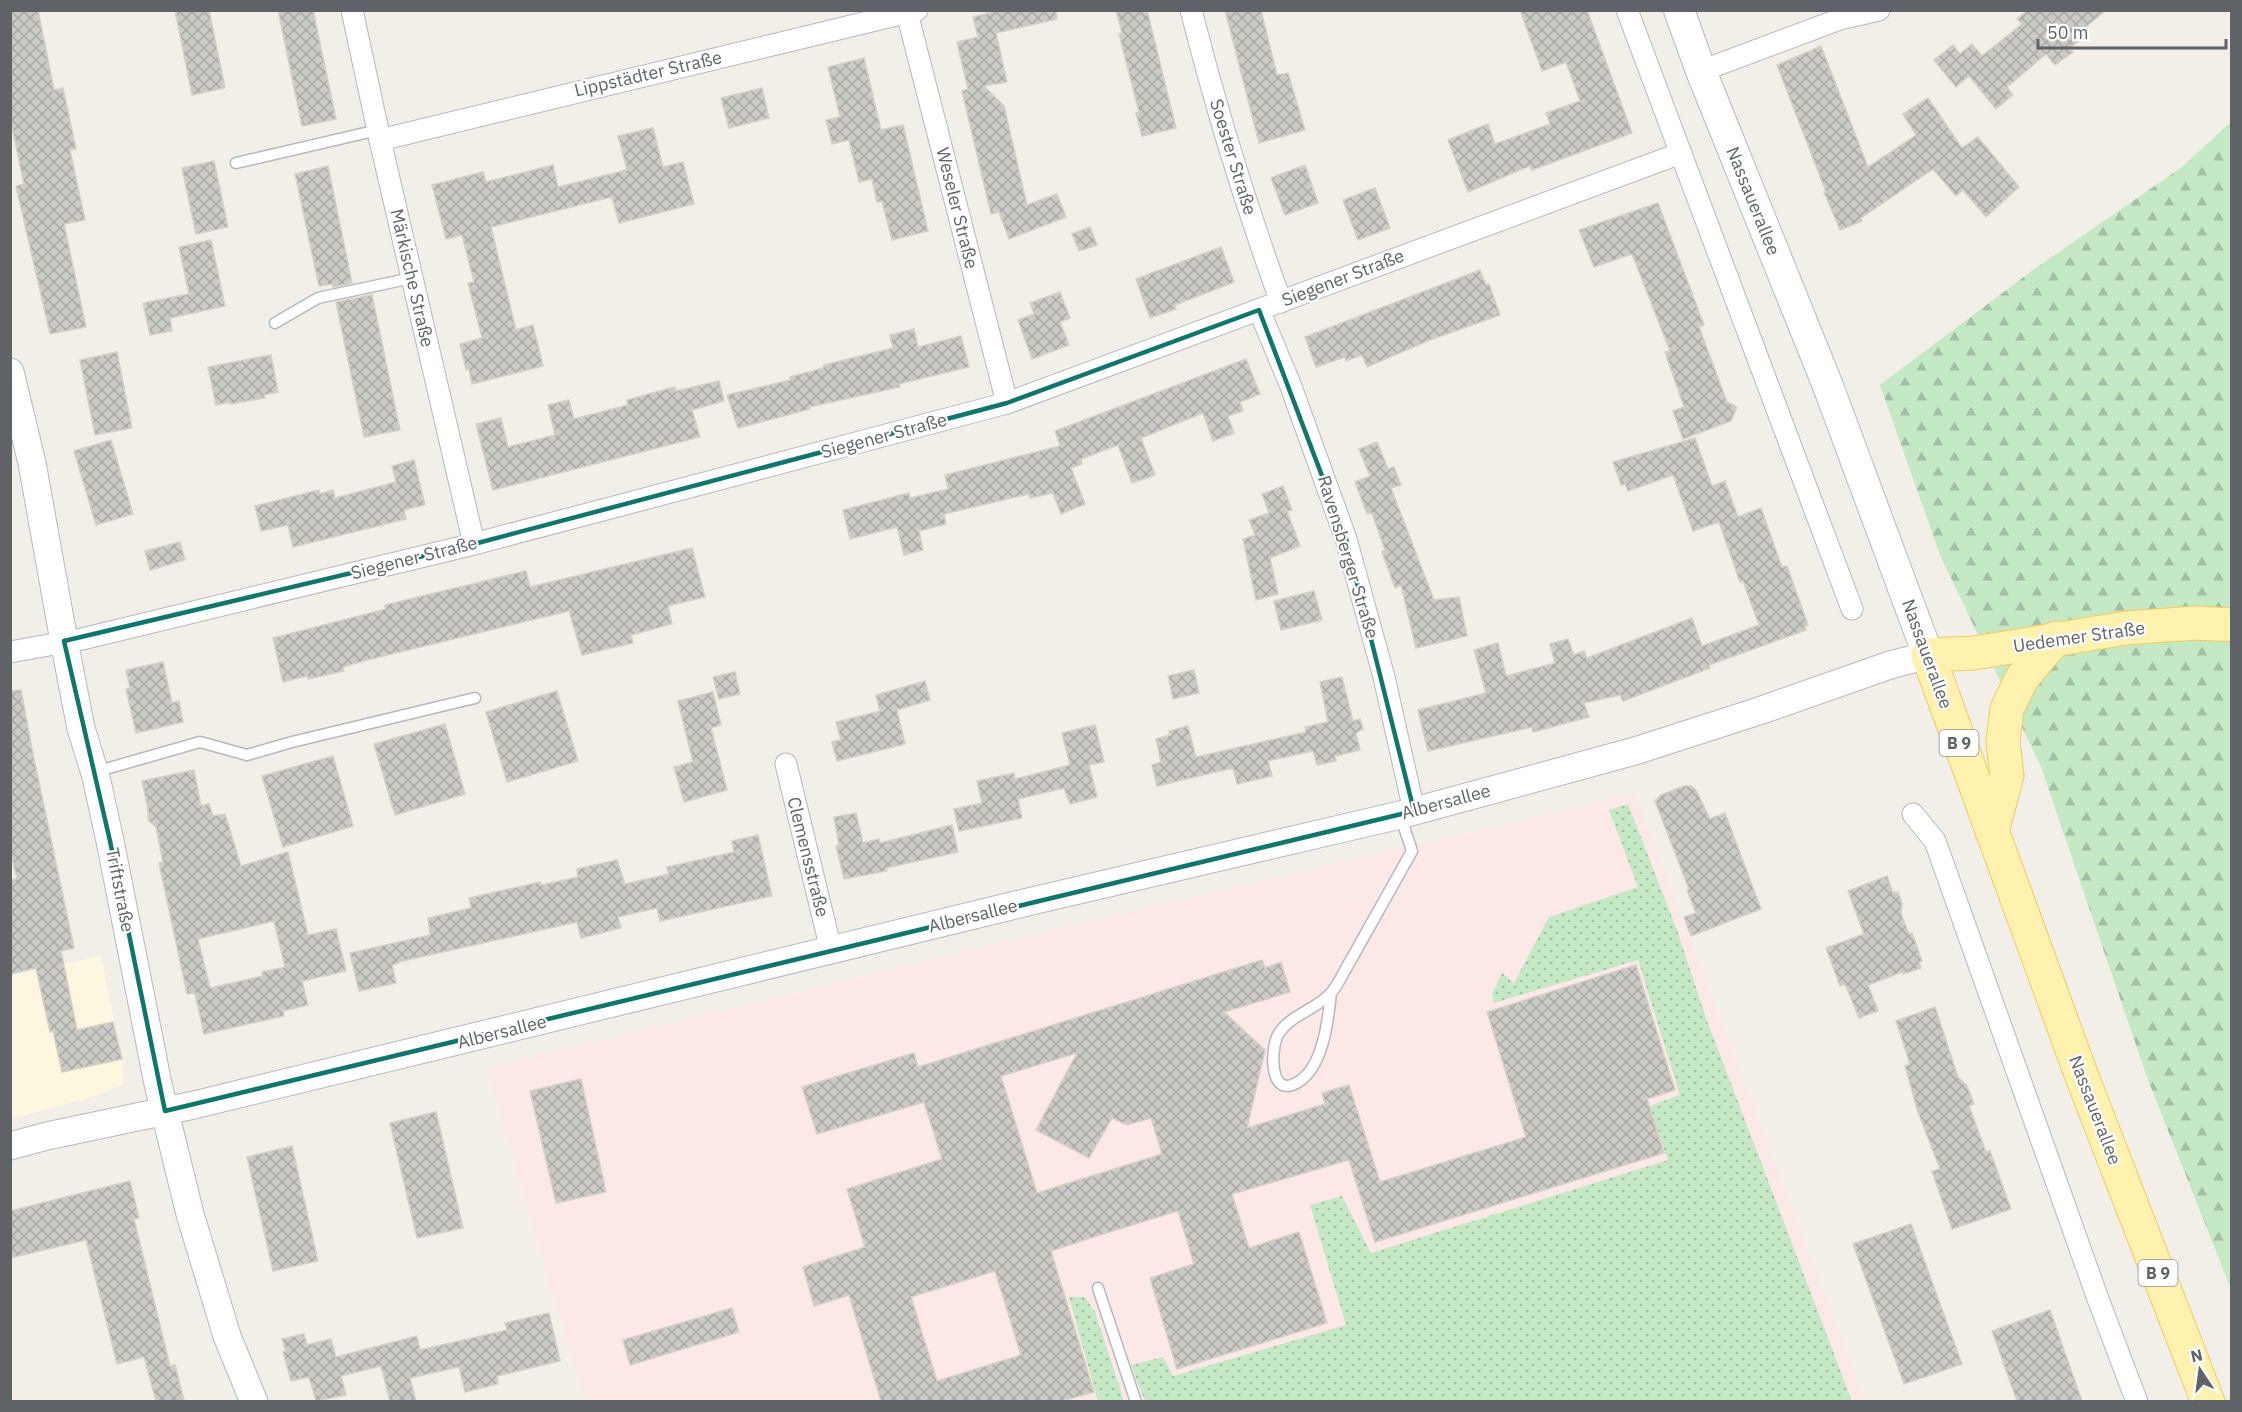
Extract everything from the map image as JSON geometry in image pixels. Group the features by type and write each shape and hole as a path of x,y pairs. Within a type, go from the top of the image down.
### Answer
{"main road":[{"name":"Nassauerallee","path":"1679,10 1701,71 1828,386 2078,1067 2208,1401"},
{"name":"Uedemer Straße","path":"1928,655 1974,653 2126,628 2196,623 2232,625"},
{"path":"1992,831 2007,776 2002,741 2007,709 2022,678 2056,638"}],"street":[{"name":"Märkische Straße","path":"352,10 474,544"},
{"name":"Soester Straße","path":"1191,10 1249,213 1281,302"},
{"path":"1627,10 1852,609"},
{"path":"1701,71 1840,19 1879,10"},
{"name":"Lippstädter Straße","path":"379,135 912,12"},
{"name":"Weseler Straße","path":"912,12 1007,403"},
{"name":"Siegener Straße","path":"10,652 474,544 1007,403 1681,153"},
{"name":"Ravensberger Straße","path":"1259,310 1290,384 1346,539 1384,677 1407,813"},
{"name":"Triftstraße","path":"10,372 32,463 81,728 110,841 165,1112 190,1214 227,1336 254,1401"},
{"name":"Albersallee","path":"10,1146 454,1044 831,950 1407,813 1635,751 1890,665 1928,655"},
{"name":"Clemensstraße","path":"786,764 831,950"},
{"path":"1913,814 1935,841 2098,1299 2137,1401"}],"lane":[{"path":"236,163 379,135"},
{"path":"275,323 318,298 412,278"},
{"path":"94,772 200,742 247,755 475,698"},
{"path":"1331,993 1290,1021 1275,1041 1276,1080 1281,1085 1289,1087 1297,1083 1317,1059 1328,1022 1331,993 1412,850 1407,813"},
{"path":"1098,1288 1136,1401"}],"highlighted area":[{"path":"1259,310 1346,539 1414,811 165,1111 110,841 64,641 474,544 1007,403"}],"shaded area":[{"path":"1634,792 1865,1401 585,1401 487,1068 1090,921 1593,804"},
{"path":"101,956 122,1059 123,1085 88,1098 11,1119 11,975"}],"green space":[{"path":"2231,122 2231,1289 2148,1080 2041,767 1940,555 1880,385 2033,270 2182,167"},
{"path":"1628,804 1677,930 1706,1018 1852,1401 1145,1401 1131,1365 1163,1357 1173,1376 1346,1325 1310,1205 1342,1196 1371,1253 1668,1160 1649,1106 1680,1095 1638,960 1494,1003 1492,994 1502,973 1514,983 1549,917 1638,887 1609,810"},
{"path":"1069,1297 1085,1297 1095,1312 1124,1401 1098,1401"}],"building":[{"path":"10,10 38,10 54,90 63,88 76,149 70,150 85,220 64,224 86,327 50,334 16,186 24,184 10,118"},
{"path":"175,10 209,10 225,88 192,95"},
{"path":"278,10 313,10 336,119 302,126"},
{"path":"1000,10 1056,10 1057,19 996,33 1007,82 984,86 1004,106 1027,205 1057,194 1066,217 1009,239 999,212 991,214 962,91 968,89 957,42 978,37 973,17"},
{"path":"1116,10 1147,10 1176,128 1142,136 1136,113 1139,112 1119,34 1122,33"},
{"path":"1225,10 1261,10 1277,75 1288,73 1305,130 1259,143"},
{"path":"1520,10 1587,10 1632,133 1532,170 1530,166 1468,192 1448,140 1488,124 1495,144 1550,124 1546,113 1580,101 1566,62 1542,71"},
{"path":"2028,10 2106,10 2081,31 2085,36 2070,48 2073,52 2055,65 2046,54 2007,87 2013,95 1996,109 1969,76 1956,87 1934,60 1953,45 1960,54 1972,44 1982,56 2022,24 2017,19"},
{"path":"1821,46 1868,167 1916,135 1903,114 1928,98 1962,148 1978,137 2019,187 1986,217 1963,190 1956,196 1933,169 1861,218 1862,221 1840,230 1777,65"},
{"path":"864,58 881,130 903,125 928,231 892,240 882,201 877,202 872,179 859,182 849,140 832,144 826,120 840,117 828,67"},
{"path":"762,88 769,118 729,128 721,98"},
{"path":"653,128 663,167 683,162 694,204 619,223 612,197 491,227 516,330 533,325 543,366 472,384 460,344 482,338 468,283 474,282 462,235 446,239 432,185 483,172 486,182 553,165 558,187 627,170 618,136"},
{"path":"214,161 228,227 196,234 182,168"},
{"path":"1305,165 1318,203 1285,215 1271,178"},
{"path":"328,166 352,283 333,287 333,284 319,286 295,174"},
{"path":"1375,188 1390,228 1358,240 1343,200"},
{"path":"1658,203 1704,325 1699,327 1727,402 1737,407 1731,421 1683,439 1673,411 1684,407 1665,352 1670,351 1632,254 1594,267 1579,230"},
{"path":"1090,227 1097,245 1079,251 1072,234"},
{"path":"211,240 225,306 170,318 172,331 150,335 143,303 189,294 179,247"},
{"path":"1221,247 1234,282 1175,305 1176,309 1150,318 1136,279"},
{"path":"1480,270 1486,285 1489,284 1500,315 1430,340 1367,367 1362,355 1346,361 1345,357 1316,367 1305,337"},
{"path":"1060,292 1070,318 1060,322 1069,345 1032,359 1018,320 1034,314 1030,303"},
{"path":"372,295 400,430 364,437 336,302"},
{"path":"914,329 918,347 961,336 969,367 899,384 900,387 809,407 810,409 738,428 727,395 790,380 790,377 823,368 824,365 893,348 890,335"},
{"path":"117,352 132,428 95,435 80,360"},
{"path":"271,355 278,392 264,395 265,398 216,405 208,367"},
{"path":"1246,359 1260,394 1240,402 1243,411 1228,416 1234,433 1213,441 1203,413 1141,438 1155,475 1132,483 1118,445 1081,459 1082,464 1071,468 1085,504 1061,514 1053,493 1030,498 1029,494 944,514 946,524 919,531 923,550 904,555 897,527 850,539 843,510 909,493 910,498 948,489 945,475 1060,446 1055,431"},
{"path":"719,381 724,401 692,410 700,437 493,490 476,424 501,418 508,447 555,435 548,405 569,400 574,419 628,405 627,400 648,394 675,387 676,391"},
{"path":"1695,438 1712,486 1725,481 1738,517 1761,508 1782,567 1787,566 1808,625 1804,627 1806,630 1709,665 1710,668 1623,701 1620,695 1584,703 1589,717 1533,732 1532,727 1428,751 1418,710 1486,693 1474,650 1498,643 1506,676 1555,663 1550,644 1568,639 1574,655 1584,651 1587,658 1692,618 1702,646 1759,625 1743,581 1740,582 1719,522 1693,531 1673,475 1628,491 1625,484 1621,485 1613,462"},
{"path":"111,440 133,514 96,525 74,451"},
{"path":"1377,442 1388,469 1394,467 1401,485 1391,488 1434,600 1459,597 1467,636 1416,648 1401,585 1395,588 1382,552 1385,550 1372,513 1367,514 1355,482 1370,476 1359,449"},
{"path":"414,460 425,505 404,510 406,519 293,547 288,525 261,531 255,506 319,490 320,494 333,490 335,498 396,482 392,466"},
{"path":"1283,486 1292,510 1287,511 1300,546 1270,558 1278,594 1256,600 1243,539 1255,535 1249,520 1269,513 1262,494"},
{"path":"180,542 185,560 150,570 145,551"},
{"path":"692,548 705,597 668,606 672,624 631,635 633,643 582,655 569,611 367,660 343,667 344,671 283,682 273,638 386,609 385,605 526,571 530,587"},
{"path":"1314,591 1322,620 1281,630 1274,601"},
{"path":"163,662 172,703 179,701 183,722 136,733 126,689 130,688 126,670"},
{"path":"1194,670 1199,693 1173,699 1168,676"},
{"path":"735,672 740,694 719,699 713,677"},
{"path":"1342,677 1353,721 1360,719 1363,729 1356,733 1360,750 1335,756 1336,761 1317,765 1313,751 1268,761 1272,776 1237,784 1233,768 1157,786 1152,765 1161,762 1156,739 1170,735 1169,731 1188,726 1196,757 1306,732 1305,727 1328,722 1320,682"},
{"path":"925,681 930,700 897,710 905,744 837,761 832,742 841,740 836,722 880,711 876,695"},
{"path":"21,690 74,948 61,951 77,1030 113,1022 122,1059 62,1072 53,1031 50,1032 36,968 10,974 10,880 17,879 10,850 10,691"},
{"path":"557,691 578,761 507,782 486,712"},
{"path":"713,692 721,725 711,728 727,790 684,802 674,767 693,762 678,701"},
{"path":"445,724 465,794 395,815 374,744"},
{"path":"1095,725 1104,762 1089,765 1097,797 1070,804 1064,788 1018,799 1022,818 959,831 954,809 982,803 977,781 1014,773 1015,779 1070,765 1062,733"},
{"path":"333,756 353,826 283,847 262,776"},
{"path":"194,770 201,806 209,804 213,816 225,814 241,866 288,852 308,935 336,929 346,971 302,981 308,1005 283,1011 284,1016 204,1034 195,993 187,994 159,863 163,862 156,827 148,820 142,781","holes":["274,921 285,967 262,972 263,976 210,988 198,939"]},
{"path":"1684,786 1691,786 1696,790 1710,819 1725,813 1761,909 1691,936 1684,917 1696,913 1655,801 1661,795"},
{"path":"856,813 863,843 879,839 880,843 952,825 958,852 886,868 887,871 844,879 836,846 839,845 834,817"},
{"path":"758,835 772,896 660,921 657,908 618,917 621,928 581,938 577,922 398,962 392,965 396,983 359,991 350,953 430,935 428,918 471,908 469,898 540,882 541,885 578,877 577,869 617,860 625,884 669,874 667,867 734,852 732,841"},
{"path":"1887,876 1893,893 1898,892 1902,903 1901,914 1909,934 1912,933 1922,961 1919,962 1921,968 1903,974 1902,972 1868,985 1878,1011 1859,1018 1845,984 1840,986 1826,948 1864,934 1848,891"},
{"path":"1262,960 1265,968 1281,962 1290,992 1224,1012 1265,1050 1247,1128 1325,1104 1322,1093 1349,1085 1380,1182 1526,1137 1487,1012 1636,965 1675,1090 1647,1099 1664,1153 1375,1242 1349,1160 1232,1194 1249,1248 1299,1232 1327,1323 1177,1369 1150,1278 1194,1264 1178,1211 1051,1251 1094,1392 1062,1401 881,1401 849,1295 814,1306 803,1267 865,1247 847,1189 942,1159 924,1102 817,1134 802,1087 914,1053 918,1067","holes":["1077,1053 1036,1130 1089,1158 1112,1118 1127,1125 1151,1118 1162,1154 1037,1193 1001,1076","995,1271 1021,1355 937,1381 911,1297"]},
{"path":"1935,1007 1958,1077 1967,1086 1974,1104 1969,1106 1986,1152 1990,1151 2011,1209 1952,1229 1932,1171 1940,1169 1918,1112 1905,1066 1910,1064 1896,1021"},
{"path":"581,1079 606,1192 556,1203 530,1091"},
{"path":"436,1112 463,1228 417,1238 390,1123"},
{"path":"292,1146 318,1261 273,1271 247,1157"},
{"path":"130,1181 139,1218 134,1219 170,1366 175,1365 184,1401 156,1401 144,1357 117,1364 86,1240 10,1258 10,1211"},
{"path":"1911,1224 1962,1364 1904,1384 1853,1244"},
{"path":"732,1308 739,1332 630,1365 623,1340"},
{"path":"2050,1310 2082,1401 2017,1401 1992,1331"},
{"path":"549,1313 560,1361 497,1376 498,1384 465,1392 459,1367 410,1378 416,1401 390,1401 381,1366 341,1376 346,1395 316,1401 309,1377 291,1381 283,1352 286,1351 282,1339 304,1334 307,1345 331,1339 336,1357 417,1336 420,1350 507,1330 505,1323"}]}
